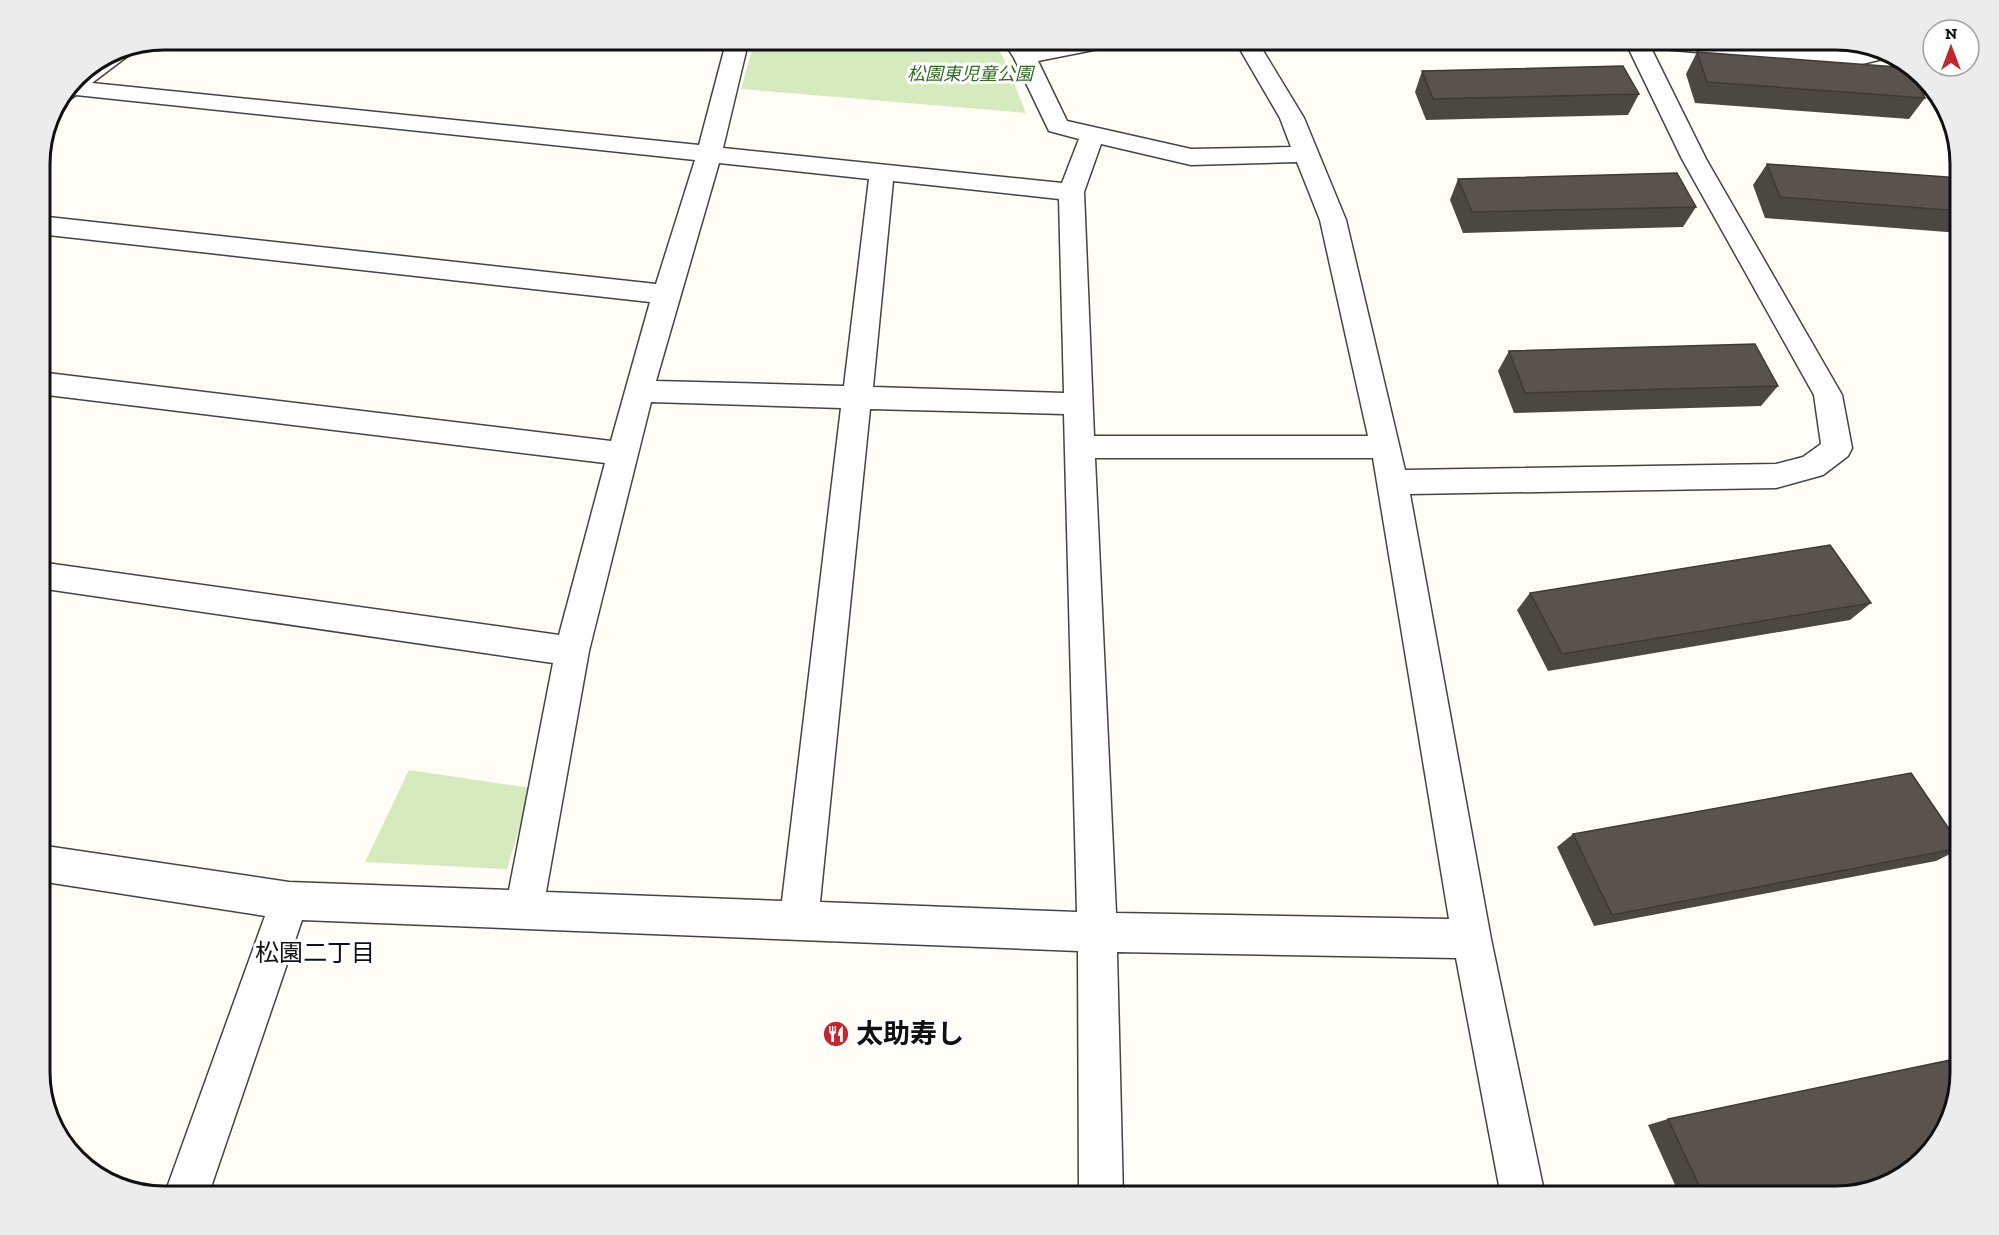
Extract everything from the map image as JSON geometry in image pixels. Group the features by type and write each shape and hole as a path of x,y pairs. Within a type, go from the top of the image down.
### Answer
{"street":[{"path":"524,910 572,651 639,391 666,294 710,154 725,101 736,50"},
{"path":"1019,50 1057,126 1191,157 1306,154"},
{"path":"1252,50 1292,118 1333,220 1393,482 1472,939 1521,1186"},
{"path":"1393,482 1776,476 1812,467 1837,448 1828,395 1694,159 1640,50"},
{"path":"1755,50 1854,59 1871,55"},
{"path":"77,90 1071,192"},
{"path":"1093,134 1071,192 1097,932 1101,1186"},
{"path":"799,921 882,172"},
{"path":"50,226 666,294"},
{"path":"50,384 622,454"},
{"path":"639,391 1078,404"},
{"path":"1080,447 1384,447"},
{"path":"50,577 572,651"},
{"path":"50,865 288,901 1097,932 1472,939"},
{"path":"189,1186 288,901"}],"green space":[{"name":"松園東児童公園","path":"752,50 999,50 1026,113 741,89"},
{"path":"409,770 531,788 507,869 365,862"}],"building":[{"path":"1697,52 1896,67 1916,83 1925,98 1707,82"},
{"path":"1623,66 1639,94 1433,99 1422,71"},
{"path":"1767,164 1949,177 1949,210 1780,197"},
{"path":"1677,173 1696,207 1472,212 1458,179"},
{"path":"1755,344 1778,386 1525,393 1509,351"},
{"path":"1830,545 1871,603 1562,654 1530,593"},
{"path":"1911,773 1950,830 1950,850 1612,915 1573,834"},
{"path":"1950,1060 1946,1101 1926,1141 1905,1162 1893,1170 1865,1182 1851,1185 1699,1186 1668,1119"}],"place":[{"name":"太助寿し","path":"836,1034"}],"district":[{"name":"松園二丁目","path":"315,953"}]}
